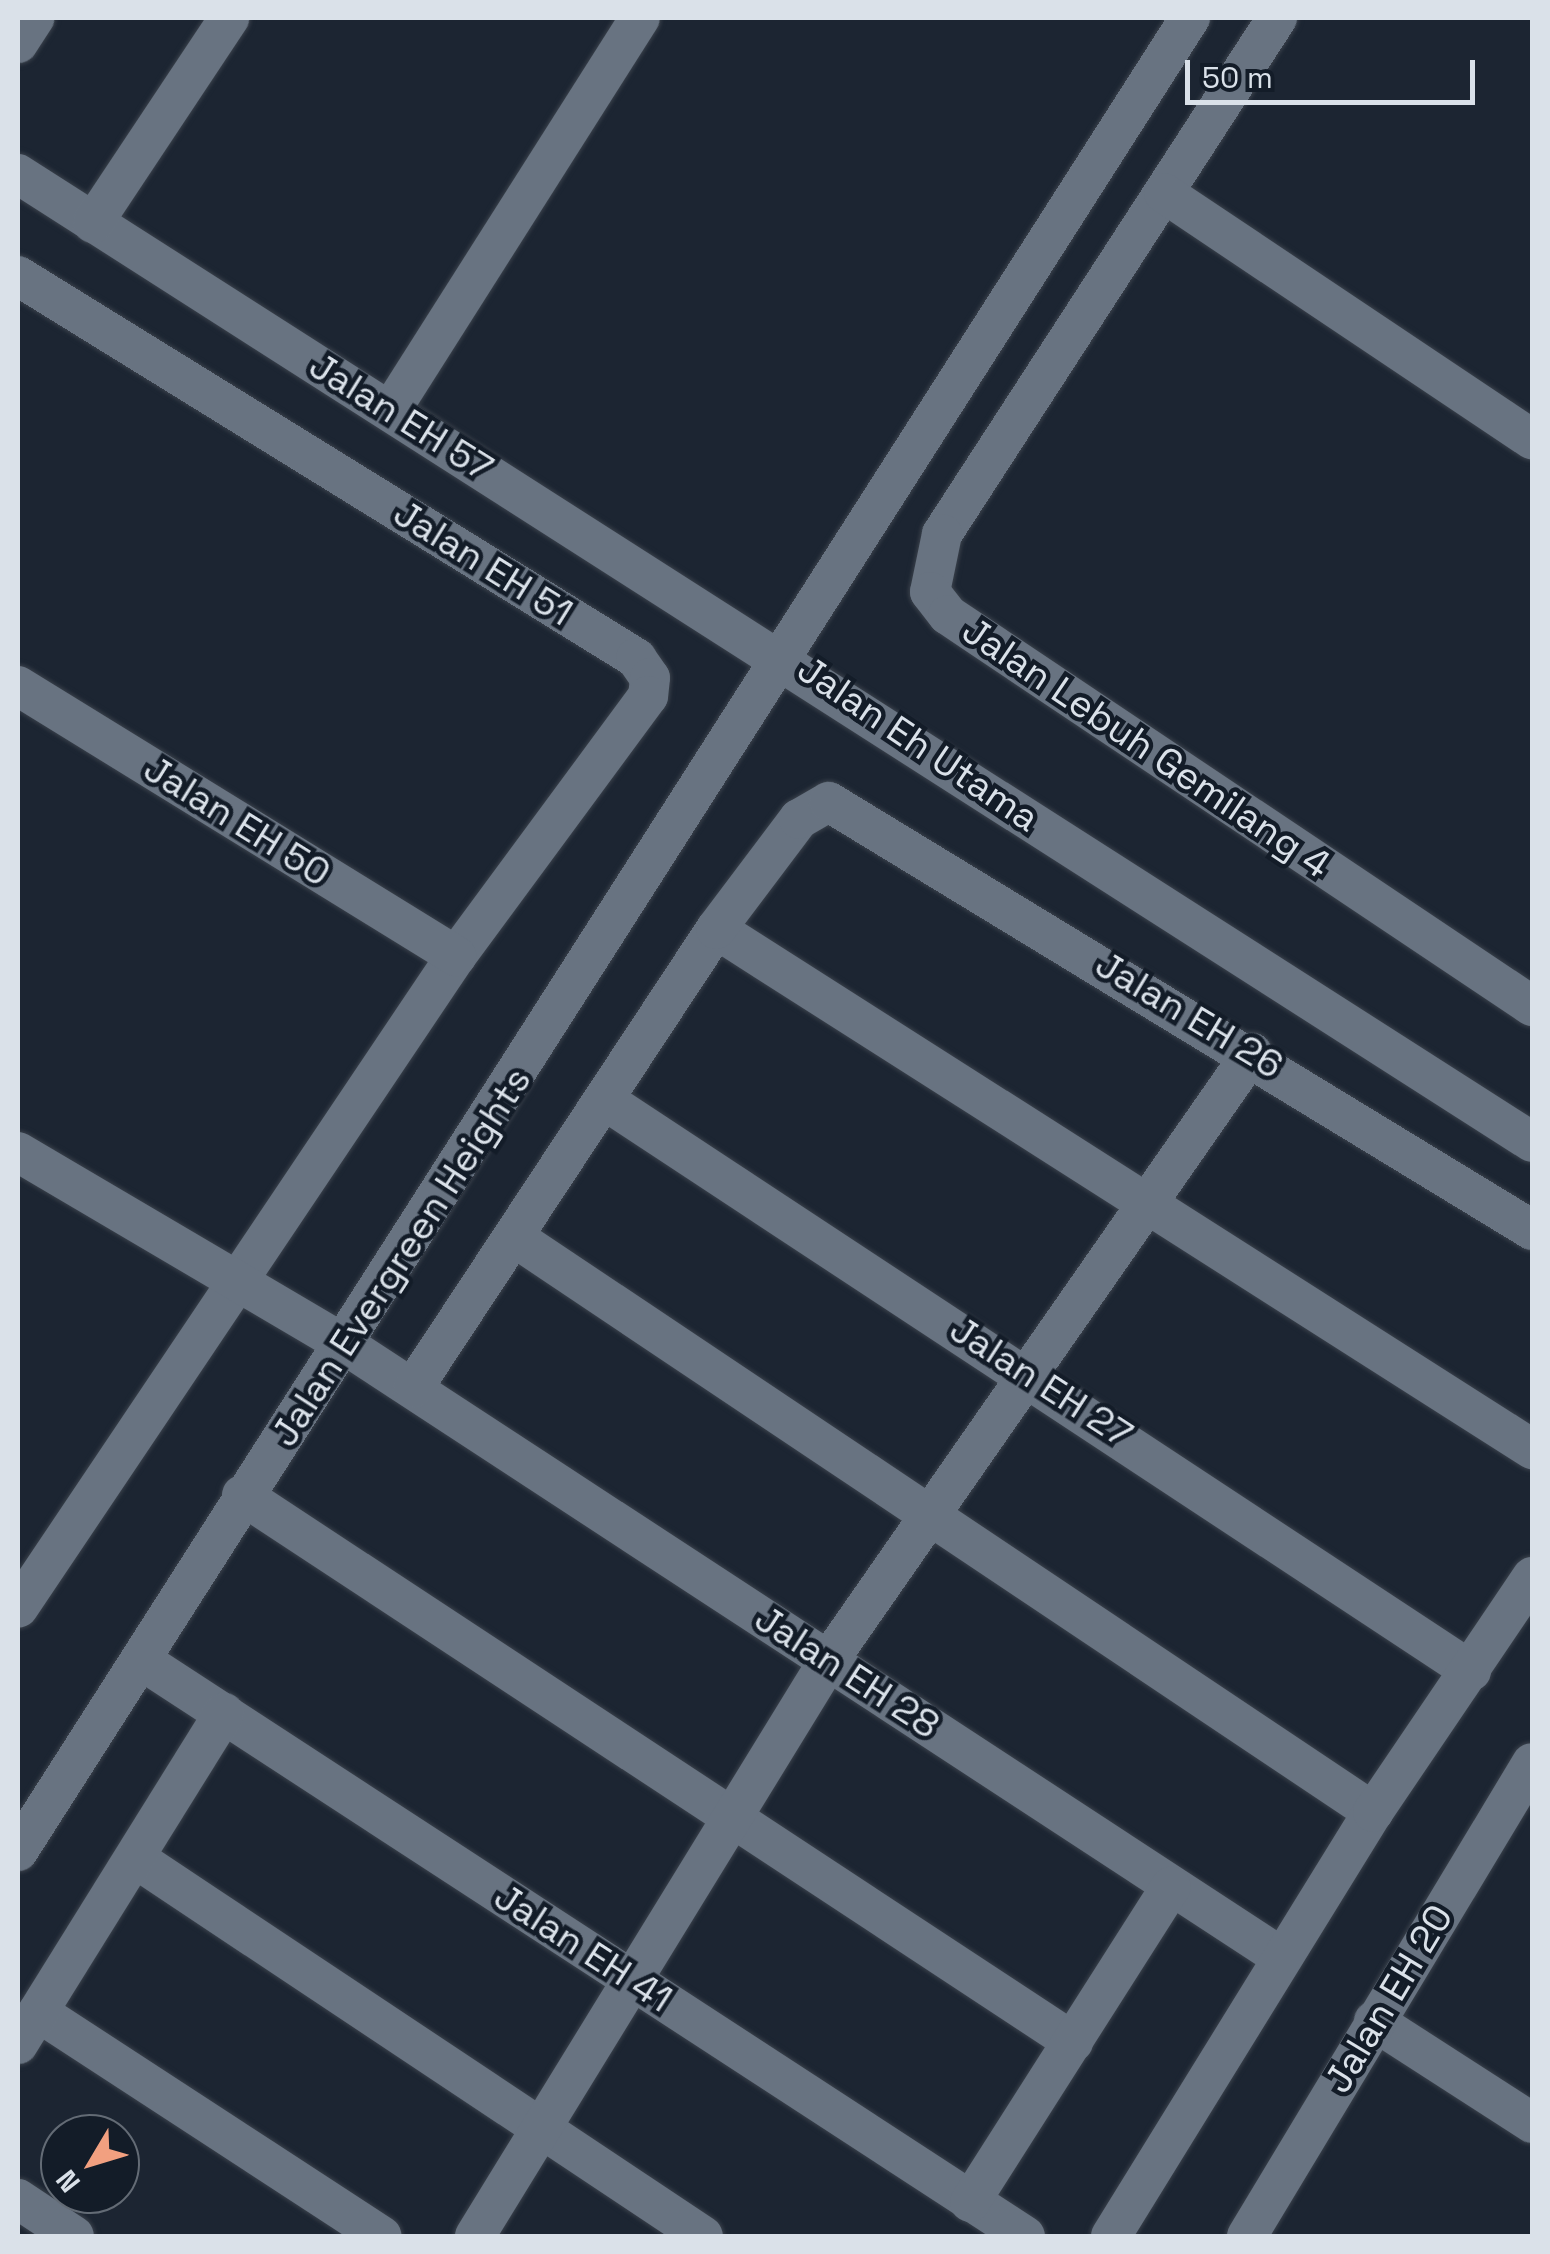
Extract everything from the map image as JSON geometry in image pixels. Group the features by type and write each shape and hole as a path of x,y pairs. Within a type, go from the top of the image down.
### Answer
{"street":[{"path":"18,43 34,18"},
{"path":"93,224 229,18"},
{"path":"390,410 640,18"},
{"name":"Jalan Eh Utama","path":"1190,18 784,662 1532,1142"},
{"name":"Jalan Lebuh Gemilang 4","path":"1277,18 942,534 930,592 948,615 1532,1006"},
{"name":"Jalan EH 57","path":"18,174 784,662"},
{"path":"1164,192 1532,439"},
{"name":"Jalan EH 51","path":"18,276 636,658 650,678 648,696 456,956 238,1287 18,1608"},
{"name":"Jalan Evergreen Heights","path":"18,1851 242,1495 348,1346 784,662"},
{"name":"Jalan EH 50","path":"18,686 456,956"},
{"name":"Jalan EH 26","path":"716,929 799,819 841,805 1252,1053 1532,1230"},
{"path":"413,1388 716,929 1532,1448"},
{"path":"475,2236 630,1979 738,1818 829,1660 1025,1370 1252,1053"},
{"name":"Jalan EH 27","path":"606,1101 1025,1370 1471,1671"},
{"name":"Jalan EH 28","path":"18,1152 238,1287 348,1346 1170,1888 1281,1957"},
{"path":"514,1237 1373,1812"},
{"path":"242,1495 1073,2042"},
{"path":"1111,2236 1373,1812 1532,1577"},
{"name":"Jalan EH 41","path":"140,1660 1026,2236"},
{"path":"224,1712 28,2028 380,2236"},
{"name":"Jalan EH 20","path":"1247,2236 1532,1763"},
{"path":"135,1858 703,2236"},
{"path":"970,2202 1170,1888"},
{"path":"1374,2021 1532,2123"},
{"path":"18,2199 74,2236"}]}
